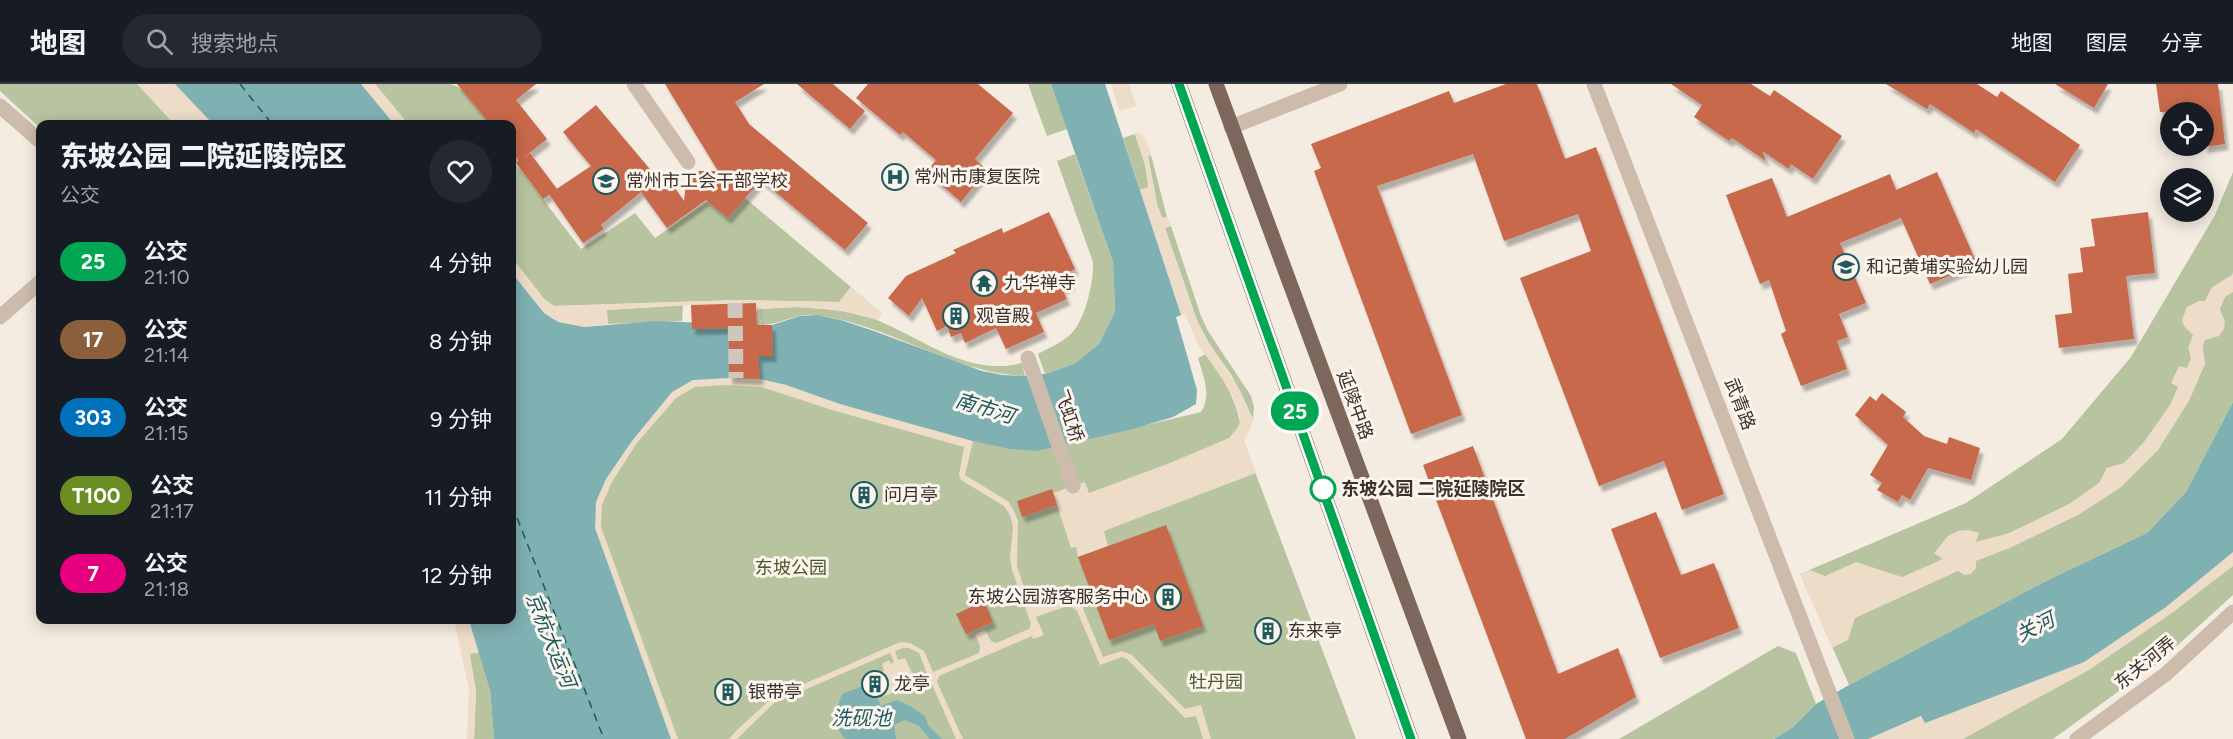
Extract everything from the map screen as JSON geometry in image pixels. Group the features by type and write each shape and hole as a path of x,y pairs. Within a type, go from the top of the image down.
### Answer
{"main road":[{"path":"1179,84 1411,739"},
{"name":"延陵中路","path":"1216,84 1458,739"}],"street":[{"path":"634,84 688,162"},
{"path":"1232,127 1340,84"},
{"name":"武青路","path":"1594,84 1847,739"},
{"path":"0,106 36,138"},
{"path":"0,317 36,286"},
{"name":"飞虹桥","path":"1028,358 1073,486"},
{"name":"东关河弄","path":"2077,739 2166,674 2233,612"}],"green space":[{"path":"0,84 175,84 209,120 36,120 36,124 0,91"},
{"path":"375,84 451,84 461,88 487,120 405,120"},
{"path":"1028,84 1051,84 1067,129 1047,136"},
{"path":"1135,134 1149,187 1140,190 1123,138"},
{"path":"1075,154 1113,262 1115,311 1099,344 1074,364 1045,374 1038,354 1063,340 1076,328 1088,300 1092,280 1093,262 1057,161"},
{"path":"1151,155 1167,217 1162,218 1157,204 1148,156"},
{"path":"516,164 581,249 635,213 655,238 708,201 745,198 851,287 839,302 738,300 554,306 544,299 516,263"},
{"path":"2233,172 2233,402 2186,492 2147,533 2046,581 1849,685 1800,574 1966,503 2062,439 2131,357 2211,222 2214,222"},
{"path":"1171,226 1201,316 1208,331 1251,396 1254,407 1253,419 1232,376 1201,332 1165,228"},
{"path":"683,305 682,321 608,324 606,310"},
{"path":"797,307 839,311 869,317 965,361 1002,366 1022,363 1025,376 997,373 971,366 868,327 841,320 807,315 761,325 759,309"},
{"name":"东坡公园","path":"1206,354 1235,404 1243,440 1356,739 671,739 595,528 596,502 672,392 729,378 1038,451 1201,412 1206,392 1198,358"},
{"path":"2233,552 2233,595 2159,662 2053,739 1868,739 1925,723 2084,662 2166,607"},
{"path":"1778,646 1796,653 1816,704 1792,728 1774,739 1619,739"},
{"path":"480,652 490,690 494,739 474,739 476,691 469,654"}],"shaded area":[{"path":"137,84 175,84 209,120 170,120"},
{"path":"361,84 375,84 405,120 391,120"},
{"path":"1111,84 1129,84 1136,106 1120,111"},
{"path":"1138,132 1146,139 1151,155 1148,156 1157,204 1162,218 1167,217 1171,226 1165,228 1196,318 1209,343 1240,390 1253,419 1244,440 1256,473 1104,531 1108,546 1078,557 1076,547 1071,548 1053,493 1085,482 1089,493 1170,463 1229,438 1241,419 1226,384 1197,343 1185,314 1181,315 1140,190 1148,187 1145,165 1135,134"},
{"path":"516,263 544,299 554,306 738,300 839,302 851,287 882,313 878,320 838,310 797,307 759,309 761,325 757,325 756,303 691,305 607,310 608,324 584,327 558,322 544,313 516,278"},
{"path":"2233,272 2233,292 2225,297 2220,309 2225,322 2224,329 2219,336 2205,340 2203,346 2205,364 2189,401 2158,450 2120,488 2078,515 2012,547 1976,561 1976,568 1971,574 1964,575 1958,571 1855,618 1848,640 1832,648 1800,574 1810,570 1825,576 1856,562 1902,577 1943,559 1934,553 1948,536 1958,531 1969,530 1979,533 1976,542 2009,533 2069,504 2099,483 2107,468 2124,463 2144,442 2170,405 2178,387 2171,383 2179,366 2187,368 2191,358 2188,348 2193,335 2184,326 2182,320 2187,307 2199,301 2205,301 2212,287 2232,275"},
{"path":"760,379 973,441 965,475 1009,502 1014,511 1018,521 1017,566 1029,602 1034,601 1032,595 1043,592 1049,606 1070,598 1082,606 1103,657 1121,651 1132,655 1185,709 1201,705 1211,739 1203,739 1196,716 1185,718 1127,659 1122,657 1100,665 1077,611 1070,605 1036,617 1044,635 1033,639 1032,636 939,676 937,682 963,739 956,739 930,680 884,696 883,693 886,691 883,684 889,681 886,674 882,673 884,671 882,664 889,660 891,664 894,662 890,653 774,703 737,739 729,739 772,698 900,642 910,643 924,651 933,672 979,653 980,646 975,634 985,630 991,641 996,643 1029,629 1031,624 1012,570 1010,558 1013,526 1010,515 1004,506 961,480 959,475 964,447 832,410 761,387 727,385 695,387 676,398 636,444 612,482 602,505 601,527 678,739 671,739 595,528 596,502 606,479 632,441 672,392 693,380","holes":["909,648 919,653 926,677 915,680 905,658 898,660 895,651"]},
{"path":"2233,552 2233,566 2172,613 2089,670 1963,739 1868,739 1922,716 1925,723 2084,662 2166,607"},
{"path":"455,624 470,624 480,652 470,654 476,691 474,739 467,739 469,690"}],"water":[{"path":"175,84 361,84 391,120 209,120"},
{"path":"1051,84 1105,84 1181,315 1176,317 1197,390 1196,404 1173,417 1133,429 1038,451 1010,449 973,441 760,379 693,380 672,392 632,441 606,479 596,502 595,528 671,739 494,739 490,690 470,624 516,624 516,278 544,313 558,322 584,327 656,321 772,325 800,316 817,315 871,330 982,371 1025,376 1045,374 1074,364 1099,344 1115,311 1113,262"},
{"name":"关河","path":"2233,402 2233,552 2166,607 2084,662 1925,723 1921,716 1868,739 1774,739 1792,728 1816,704 1849,685 2046,581 2147,533 2186,492"},
{"name":"洗砚池","path":"871,683 881,706 897,700 910,706 925,716 928,725 942,739 930,739 919,726 905,720 894,725 896,739 846,739 838,728 836,718 842,694"}],"building":[{"path":"457,84 536,84 516,100 547,139 519,161 516,157 516,120 487,120"},
{"path":"665,84 764,84 735,102 749,124 868,223 845,250 761,180 728,218 706,200 667,228 641,192 601,225 604,229 583,243 549,194 591,166 563,132 596,105 659,180 666,175 684,201 687,171 718,171"},
{"path":"797,84 833,84 865,111 850,129"},
{"path":"868,84 978,84 1013,113 975,159 987,170 961,202 926,172 936,160 903,132 900,135 856,98"},
{"path":"1506,84 1537,84 1565,159 1596,147 1724,494 1682,510 1664,461 1599,486 1520,278 1591,251 1578,214 1504,241 1473,154 1377,186 1462,415 1411,434 1314,171 1321,168 1311,144 1449,91 1454,103"},
{"path":"1671,84 1751,84 1770,96 1774,90 1842,136 1813,179 1791,164 1789,169 1762,151 1766,161 1732,138 1729,141 1694,117 1702,105"},
{"path":"1886,84 1977,84 1997,97 2001,91 2080,145 2055,182 1976,129 1974,133 1930,104 1927,109"},
{"path":"2055,84 2108,84 2094,108"},
{"path":"2156,84 2218,84 2225,144 2214,146 2214,102 2160,102 2160,112"},
{"path":"530,153 557,189 543,199 516,163"},
{"path":"1937,172 1977,264 1930,284 1901,218 1840,243 1866,303 1839,314 1848,337 1837,341 1847,369 1801,386 1781,334 1786,331 1769,280 1760,284 1726,195 1772,178 1787,217 1890,174 1896,190"},
{"name":"九华禅寺","path":"1049,212 1075,269 1066,274 1071,284 1062,289 1067,299 1036,313 1044,332 1006,349 996,328 965,343 961,333 951,337 947,326 937,331 922,298 909,316 888,298 906,276 956,253 953,250 1002,228 1003,233"},
{"path":"2148,212 2155,273 2126,276 2134,339 2059,348 2055,315 2072,313 2068,274 2083,272 2080,248 2095,246 2091,219"},
{"path":"756,303 757,325 772,325 773,356 758,356 760,379 729,378 729,328 692,329 691,305"},
{"path":"1882,393 1906,412 1903,417 1924,436 1947,444 1949,437 1980,448 1971,480 1928,468 1910,500 1902,495 1898,502 1877,490 1882,483 1870,475 1888,445 1855,415 1870,396 1876,401"},
{"path":"1473,446 1558,674 1618,648 1636,697 1565,739 1526,739 1423,465"},
{"path":"1052,489 1057,505 1022,517 1017,501"},
{"path":"1656,512 1681,575 1714,563 1739,628 1660,658 1611,529"},
{"name":"东坡公园游客服务中心","path":"1166,525 1203,626 1160,641 1154,624 1109,640 1078,557"},
{"path":"984,601 993,622 966,634 956,614"}],"ferry route":[{"path":"240,84 269,120"},
{"path":"516,515 604,739"}],"tunnel":[{"path":"735,303 736,378"}],"bus line":[{"name":"25","path":"1179,84 1411,739"}],"place":[{"name":"常州市康复医院","path":"895,177"},
{"name":"常州市工会干部学校","path":"606,181"},
{"name":"和记黄埔实验幼儿园","path":"1846,267"},
{"name":"九华禅寺","path":"984,283"},
{"name":"观音殿","path":"956,316"},
{"name":"东坡公园 二院延陵院区","path":"1323,489"},
{"name":"问月亭","path":"864,495"},
{"name":"东坡公园游客服务中心","path":"1168,597"},
{"name":"东来亭","path":"1268,631"},
{"name":"龙亭","path":"875,684"},
{"name":"银带亭","path":"728,692"}],"water label":[{"name":"南市河","path":"985,408"},
{"name":"京杭大运河","path":"551,640"}],"park label":[{"name":"牡丹园","path":"1216,682"}]}
